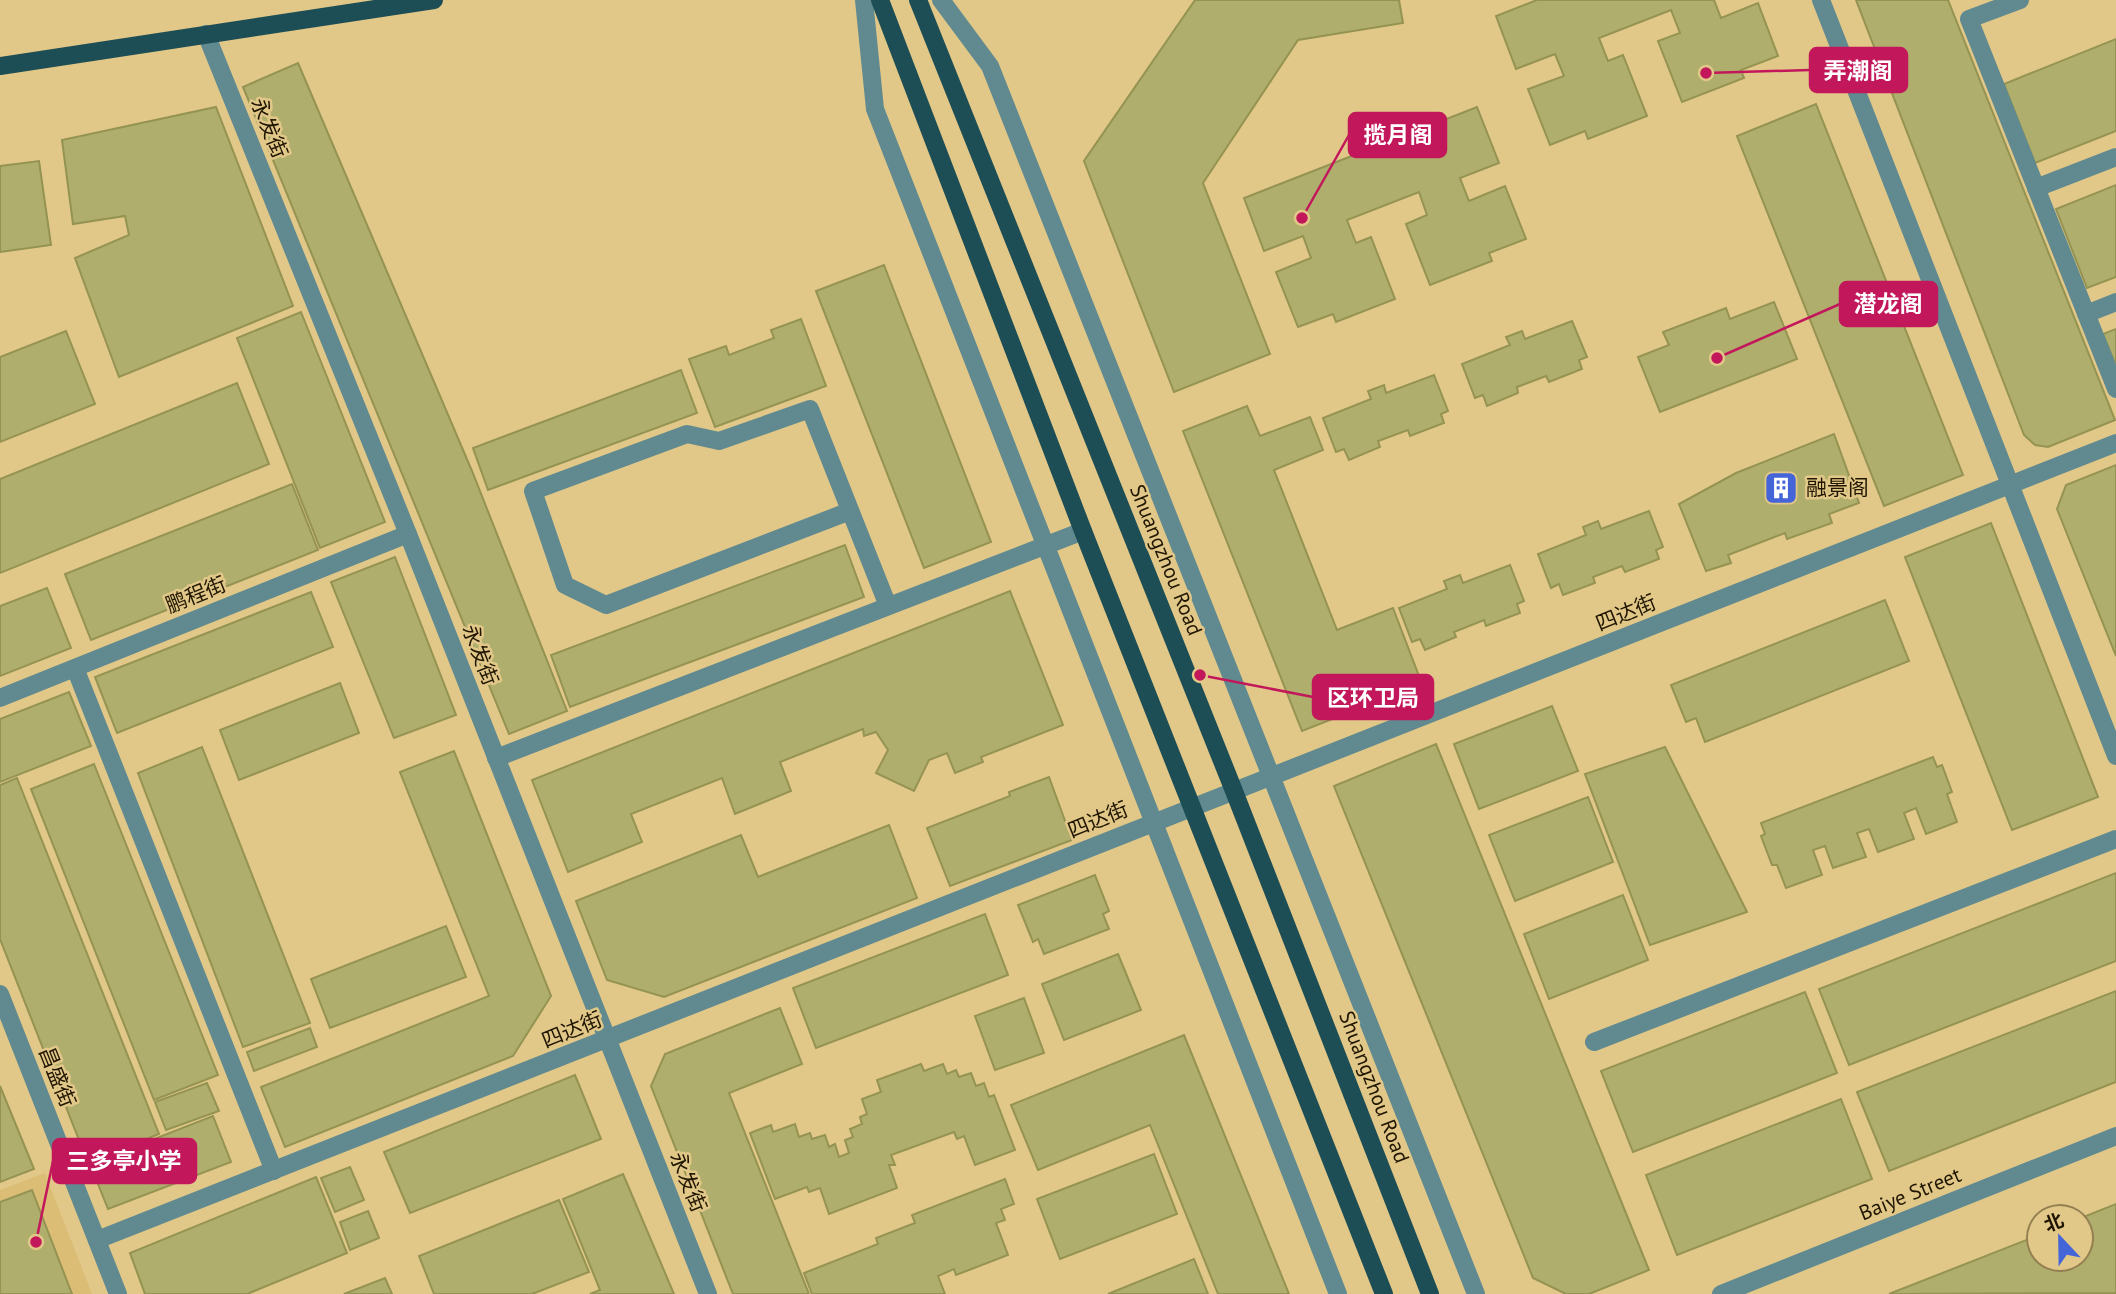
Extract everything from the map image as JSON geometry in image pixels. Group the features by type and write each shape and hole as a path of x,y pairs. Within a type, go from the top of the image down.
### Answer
{"main road":[{"path":"0,66 434,0"},
{"path":"880,0 1083,531 1384,1294"},
{"name":"Shuangzhou Road","path":"918,0 1234,792 1430,1294"}],"street":[{"path":"864,0 875,109 1338,1294"},
{"path":"941,0 990,66 1476,1294"},
{"path":"1821,0 2116,756"},
{"path":"2020,0 1969,19 2116,389"},
{"name":"永发街","path":"206,34 408,534 708,1294"},
{"path":"2036,188 2116,157"},
{"path":"2086,314 2116,302"},
{"path":"850,511 606,605 565,585 533,491 687,434 719,441 810,409 888,606"},
{"name":"四达街","path":"97,1240 2116,443"},
{"path":"496,758 1083,531"},
{"name":"鹏程街","path":"0,698 408,534"},
{"path":"75,668 274,1171"},
{"path":"1594,1042 2116,839"},
{"name":"昌盛街","path":"0,994 118,1294"},
{"name":"Baiye Street","path":"1721,1294 2116,1136"}],"shaded area":[{"path":"45,1173 92,1294 0,1294 0,1190"}],"building":[{"path":"1195,0 1399,0 1403,23 1298,40 1203,183 1270,354 1174,392 1084,161"},
{"path":"1537,0 1714,0 1721,18 1758,3 1778,56 1741,70 1744,78 1682,102 1658,41 1680,33 1671,10 1599,38 1608,61 1623,55 1647,116 1588,139 1585,131 1550,145 1528,89 1564,76 1555,54 1516,69 1496,16"},
{"path":"1856,0 1948,0 2115,420 2048,447 2035,445 2024,435"},
{"path":"2116,39 2116,131 2035,163 2004,84"},
{"path":"298,63 472,471 567,711 509,734 243,87"},
{"path":"1816,104 1963,475 1884,506 1737,136"},
{"path":"216,107 293,306 119,377 75,258 129,235 125,216 73,224 62,140"},
{"path":"1477,107 1499,163 1460,178 1469,201 1505,186 1526,239 1489,253 1492,261 1430,285 1406,224 1427,215 1419,192 1347,220 1356,243 1371,237 1395,299 1336,322 1333,314 1298,327 1276,272 1311,258 1303,236 1264,251 1244,198"},
{"path":"39,161 51,245 0,252 0,166"},
{"path":"2116,185 2116,277 2087,288 2056,209"},
{"path":"884,265 991,542 924,568 816,291"},
{"path":"1774,302 1797,359 1660,412 1638,357 1669,345 1663,332 1726,308 1730,319"},
{"path":"301,312 385,522 320,548 237,338"},
{"path":"801,319 826,386 715,427 689,359 726,346 729,355 774,338 771,330"},
{"path":"1572,321 1587,357 1579,360 1582,369 1549,382 1546,376 1517,387 1518,393 1487,406 1483,395 1475,398 1462,364 1510,345 1506,337 1522,331 1525,339"},
{"path":"2116,329 2116,366 2103,334"},
{"path":"66,331 95,404 0,442 0,357"},
{"path":"681,370 697,413 488,490 473,448"},
{"path":"1434,375 1448,411 1441,414 1444,423 1410,436 1408,430 1378,441 1380,447 1349,460 1344,449 1336,452 1323,418 1371,399 1368,391 1384,385 1386,393"},
{"path":"237,383 269,464 0,573 0,479"},
{"path":"1247,406 1260,436 1310,417 1323,450 1274,470 1337,630 1393,608 1422,684 1302,731 1183,431"},
{"name":"融景阁","path":"1834,434 1859,503 1829,514 1832,523 1787,539 1785,533 1728,555 1731,563 1706,571 1679,504 1736,473"},
{"path":"2116,465 2116,656 2057,509 2066,485"},
{"path":"292,484 318,550 91,640 65,574"},
{"path":"1649,511 1663,547 1656,550 1659,559 1625,572 1622,566 1593,577 1595,583 1563,595 1559,584 1551,588 1538,554 1586,535 1583,527 1598,521 1601,529"},
{"path":"1991,523 2098,797 2012,830 1905,557"},
{"path":"845,545 864,597 570,707 551,655"},
{"path":"395,557 456,715 394,738 331,582"},
{"path":"1510,565 1524,601 1517,604 1520,613 1486,626 1484,620 1454,632 1456,637 1425,650 1420,639 1412,642 1399,608 1447,589 1444,581 1460,575 1463,583"},
{"path":"47,588 71,648 0,676 0,606"},
{"path":"1010,591 1063,725 981,757 983,762 955,773 947,753 929,760 914,791 876,773 888,750 876,732 864,736 863,729 780,762 791,791 735,814 722,778 631,814 642,842 568,872 532,780"},
{"path":"311,592 333,647 117,733 95,677"},
{"path":"1885,600 1909,661 1705,742 1696,718 1686,722 1671,685"},
{"path":"340,683 359,733 239,780 220,730"},
{"path":"69,692 91,746 0,782 0,719"},
{"path":"1552,706 1578,771 1479,809 1454,744"},
{"path":"1436,744 1649,1270 1589,1294 1566,1294 1533,1278 1334,786"},
{"path":"202,747 310,1023 243,1047 138,773"},
{"path":"1665,747 1747,912 1650,945 1585,774"},
{"path":"454,751 551,996 513,1056 285,1147 261,1087 489,996 400,772"},
{"path":"1933,757 1937,767 1942,765 1952,792 1947,794 1957,822 1926,834 1916,808 1904,813 1914,839 1878,852 1869,829 1857,833 1866,857 1833,868 1825,846 1813,850 1822,875 1786,888 1777,865 1772,865 1761,836 1765,834 1761,823"},
{"path":"94,764 218,1075 154,1100 31,789"},
{"path":"1049,777 1072,840 950,886 927,828 1010,796 1009,792"},
{"path":"17,778 159,1134 88,1163 0,939 0,785"},
{"path":"1588,797 1613,862 1515,901 1489,835"},
{"path":"889,825 917,898 664,997 607,980 576,901 741,835 758,877"},
{"path":"2116,873 2116,961 1849,1065 1819,989"},
{"path":"1095,875 1109,911 1103,914 1109,929 1044,954 1038,939 1033,942 1018,905"},
{"path":"1623,895 1648,960 1549,999 1524,934"},
{"path":"985,914 1008,975 816,1048 793,988"},
{"path":"446,926 466,977 330,1028 311,979"},
{"path":"1118,954 1141,1010 1064,1040 1042,984"},
{"path":"2116,991 2116,1082 1889,1171 1857,1092"},
{"path":"1805,992 1837,1073 1633,1152 1601,1071"},
{"path":"1024,998 1044,1053 995,1070 975,1016"},
{"path":"780,1008 802,1064 729,1093 809,1294 733,1294 651,1086 665,1054"},
{"path":"310,1028 317,1047 254,1071 247,1052"},
{"path":"1184,1035 1289,1294 1218,1294 1150,1125 1038,1170 1011,1105"},
{"path":"921,1064 924,1071 943,1064 947,1074 956,1070 959,1077 971,1073 976,1086 984,1083 989,1097 994,1095 1015,1150 975,1165 964,1136 957,1139 954,1132 891,1155 895,1165 889,1165 897,1188 829,1214 820,1188 809,1192 807,1187 775,1199 750,1133 771,1125 773,1132 795,1124 799,1137 810,1133 812,1139 825,1135 829,1147 835,1144 839,1157 849,1153 845,1140 853,1137 850,1129 862,1124 860,1117 867,1114 862,1099 881,1092 877,1080"},
{"path":"575,1075 601,1139 410,1213 384,1152"},
{"path":"207,1083 219,1111 166,1130 155,1102"},
{"path":"0,1086 34,1169 0,1182"},
{"path":"1841,1099 1872,1179 1677,1255 1646,1175"},
{"path":"213,1116 231,1162 108,1209 90,1164"},
{"path":"1154,1154 1177,1214 1060,1259 1037,1199"},
{"path":"350,1167 364,1200 335,1212 321,1178"},
{"path":"623,1174 674,1294 590,1294 600,1290 563,1199"},
{"path":"316,1177 347,1253 247,1294 145,1294 130,1253"},
{"path":"1005,1179 1014,1204 1001,1209 1005,1220 996,1223 1008,1255 956,1275 954,1269 938,1276 945,1294 812,1294 804,1273 878,1244 876,1238 915,1223 912,1215"},
{"path":"32,1190 72,1294 0,1294 0,1202"},
{"path":"559,1200 589,1272 532,1294 434,1294 419,1256"},
{"path":"2116,1204 2116,1293 1889,1294 2025,1241 2025,1273 2095,1273 2095,1212"},
{"path":"368,1211 379,1238 350,1250 340,1222"},
{"path":"1194,1259 1208,1294 1108,1294"},
{"path":"385,1278 392,1294 344,1294"}],"place":[{"name":"弄潮阁","path":"1706,73"},
{"name":"揽月阁","path":"1302,218"},
{"name":"潜龙阁","path":"1717,358"},
{"name":"融景阁","path":"1781,488"},
{"name":"区环卫局","path":"1200,675"},
{"name":"三多亭小学","path":"36,1242"}]}
